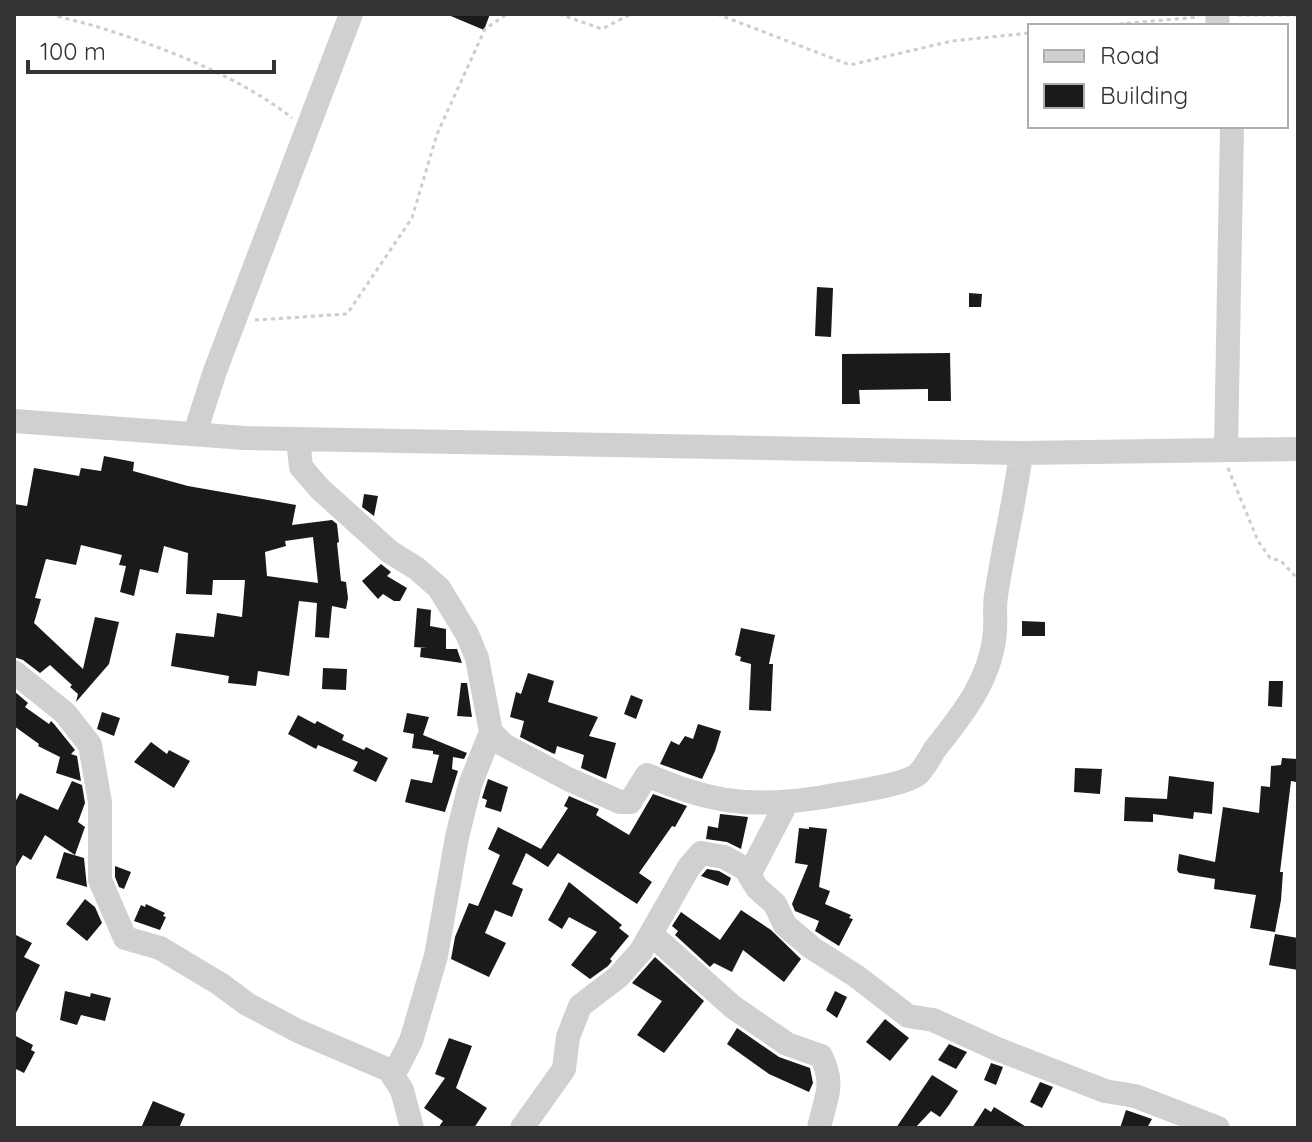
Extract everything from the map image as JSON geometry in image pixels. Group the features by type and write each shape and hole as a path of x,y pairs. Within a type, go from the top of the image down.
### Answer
{"street":[{"path":"195,433 215,371 351,14"},
{"path":"1226,450 1232,128"},
{"path":"14,421 298,439 1021,453 1298,449"},
{"path":"298,439 301,467 320,489 390,552 416,568 439,588 467,634 477,658 491,732 470,785 457,837 448,898 432,970 411,1041 393,1076"},
{"path":"491,732 504,745 620,802 630,802 647,775 724,802 753,804 871,789 916,775 965,713 987,671 995,634 995,599 1021,453"},
{"path":"14,672 65,713 90,745 100,802 100,880 125,938 160,948 247,1004 298,1031 389,1070 402,1090 412,1128"},
{"path":"785,802 749,875 757,888 775,904 785,925 812,948 856,976 908,1016 933,1020 1105,1091 1135,1096 1218,1128"},
{"path":"522,1128 564,1069 568,1037 580,1006 618,977 641,951 689,867 701,853 724,857 751,872"},
{"path":"651,934 733,1007 787,1044 821,1056 828,1070 830,1089 819,1128"}],"path":[{"path":"50,14 162,50 240,83 308,130"},
{"path":"235,322 347,314 412,218 437,134 485,29 507,14"},
{"path":"559,14 602,29 631,14"},
{"path":"717,14 850,65 952,41 1028,33"},
{"path":"1226,450 1229,471 1258,541 1270,558 1281,561 1298,579"}],"building":[{"path":"446,14 490,14 484,30"},
{"path":"817,287 833,288 831,337 815,336"},
{"path":"969,293 982,294 981,307 969,307"},
{"path":"950,353 951,401 928,401 928,389 859,390 860,404 842,404 842,354"},
{"path":"104,456 134,462 133,471 188,486 296,505 292,525 332,520 337,524 341,581 346,582 348,598 346,609 332,606 329,638 315,637 317,603 299,601 289,676 258,671 256,686 228,683 229,676 171,666 176,633 214,637 217,613 242,617 245,580 213,580 212,595 186,594 188,553 164,546 158,573 140,569 134,596 120,592 126,566 119,565 122,555 81,545 76,565 46,559 35,598 41,599 34,623 83,669 95,617 119,622 109,664 76,702 78,694 70,687 72,685 50,665 40,673 14,657 14,504 27,506 34,468 79,476 81,468 101,471","holes":["313,537 318,583 267,576 265,552 286,546 285,541"]},
{"path":"364,494 378,496 374,516 362,507"},
{"path":"381,564 391,572 387,576 407,588 400,601 383,594 378,599 362,581"},
{"path":"417,608 431,610 430,626 446,629 446,649 457,649 462,663 420,657 421,648 427,648 414,647"},
{"path":"1022,621 1045,622 1045,636 1022,636"},
{"path":"741,628 775,635 769,664 773,664 771,711 749,710 751,664 740,661 741,657 735,655"},
{"path":"323,668 347,669 346,690 322,689"},
{"path":"528,673 554,681 548,702 598,717 589,736 616,743 606,779 581,768 584,755 557,746 555,754 520,737 524,721 510,717 516,692 521,694"},
{"path":"1269,681 1283,681 1282,707 1268,706"},
{"path":"461,683 467,683 472,717 457,716"},
{"path":"14,691 28,703 25,707 49,724 51,721 75,750 71,754 77,756 81,781 56,773 60,757 38,746 14,726"},
{"path":"631,695 643,700 636,719 624,714"},
{"path":"102,712 120,718 114,736 97,729"},
{"path":"407,713 429,717 423,735 467,753 464,759 453,757 452,769 458,771 445,812 405,802 411,779 432,783 439,755 412,748 414,734 403,732"},
{"path":"298,715 344,735 342,740 388,758 376,782 353,771 358,762 318,745 316,749 288,734"},
{"path":"698,724 721,731 702,779 660,764 671,741 679,745 685,736 693,739"},
{"path":"151,742 167,754 169,750 190,761 174,788 134,762"},
{"path":"1282,758 1297,759 1296,782 1291,781 1280,872 1283,872 1281,900 1275,932 1250,928 1256,895 1214,889 1215,879 1179,873 1177,870 1179,854 1215,862 1223,807 1259,813 1261,786 1270,787 1271,766 1281,765"},
{"path":"1075,768 1102,769 1100,794 1074,792"},
{"path":"1169,776 1214,782 1212,814 1194,812 1193,819 1153,814 1153,822 1124,821 1125,797 1167,799"},
{"path":"488,779 508,787 501,812 485,807 487,800 482,798"},
{"path":"72,781 82,785 85,803 78,822 85,827 75,855 45,835 31,860 23,855 14,870 14,804 20,793 58,810"},
{"path":"653,794 687,806 675,827 672,826 639,873 652,882 637,904 558,853 548,867 526,853 512,884 523,889 512,917 495,910 485,933 506,943 489,977 451,959 455,937 469,903 478,906 500,855 488,849 498,827 541,849 568,808 564,806 569,796 599,809 596,815 629,835"},
{"path":"720,814 748,817 741,849 727,842 706,839 708,826 718,828"},
{"path":"799,828 827,829 819,887 830,891 825,904 851,915 849,918 853,919 839,946 815,931 819,921 795,911 792,904 808,865 795,863"},
{"path":"64,852 84,858 87,887 56,878"},
{"path":"115,866 131,872 124,889 119,887 115,877"},
{"path":"707,869 731,878 728,886 701,876"},
{"path":"569,882 622,925 619,928 629,936 608,966 590,979 571,965 597,932 569,917 562,929 548,920"},
{"path":"85,899 95,907 102,923 87,941 66,924"},
{"path":"146,904 165,913 160,930 134,921 141,905 145,907"},
{"path":"741,910 771,930 801,959 784,982 743,950 732,972 714,963 710,967 675,935 678,931 672,926 681,912 720,940"},
{"path":"14,934 32,943 24,957 40,965 14,1017"},
{"path":"1275,934 1298,938 1298,970 1269,965"},
{"path":"655,957 704,1001 664,1053 637,1035 662,1001 632,983"},
{"path":"65,991 111,998 105,1021 81,1015 77,1025 60,1020"},
{"path":"835,991 847,997 837,1018 826,1010"},
{"path":"885,1019 909,1038 890,1061 866,1042"},
{"path":"737,1028 779,1057 810,1068 813,1083 809,1092 769,1074 727,1044"},
{"path":"14,1035 33,1045 31,1050 35,1052 24,1073 14,1068"},
{"path":"449,1038 472,1046 456,1088 487,1108 474,1128 438,1128 443,1121 424,1108 445,1078 435,1074"},
{"path":"949,1044 967,1052 956,1069 938,1060"},
{"path":"991,1063 1003,1067 996,1085 984,1080"},
{"path":"932,1075 958,1091 949,1105 940,1117 931,1111 915,1128 896,1128"},
{"path":"1040,1082 1053,1087 1042,1108 1030,1102"},
{"path":"153,1101 185,1114 179,1128 141,1128"},
{"path":"994,1107 1028,1128 972,1128 985,1108 991,1112"},
{"path":"1126,1110 1152,1119 1147,1128 1120,1128"}]}
